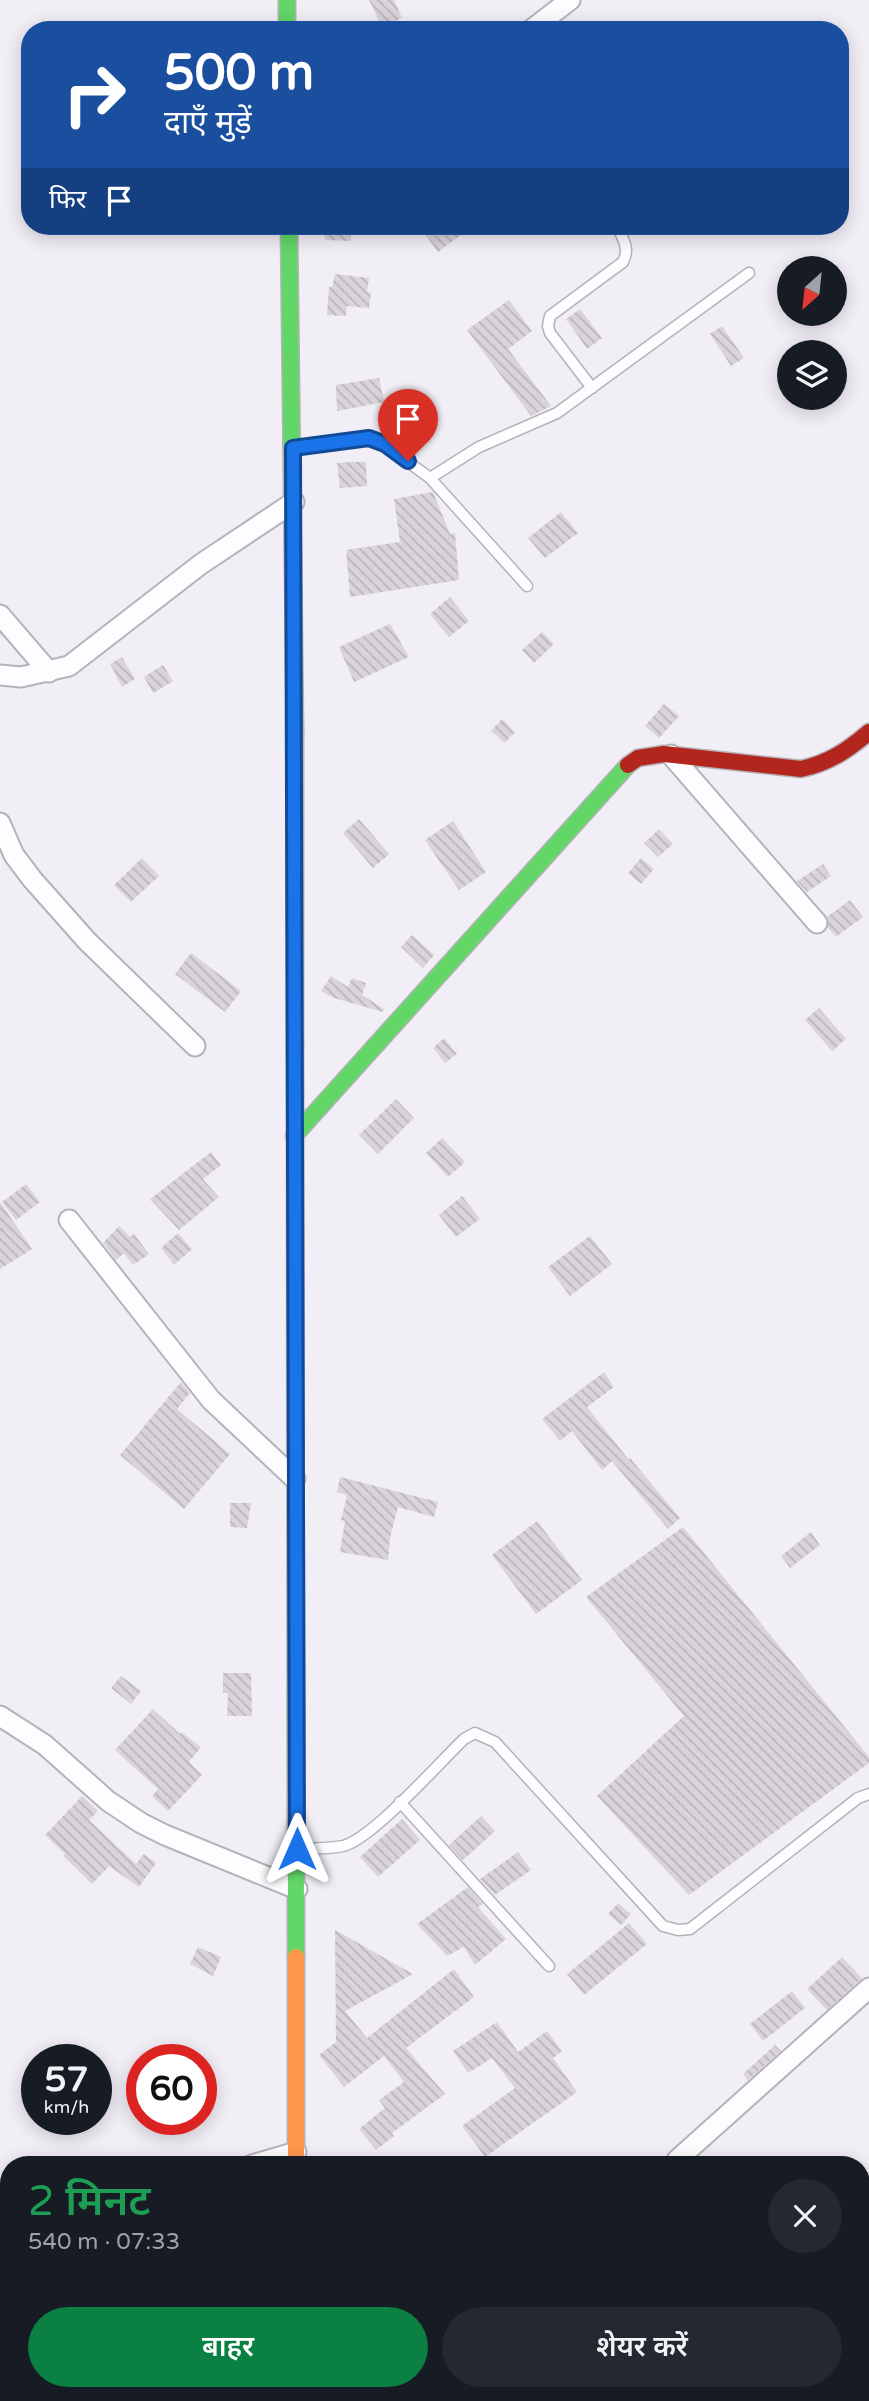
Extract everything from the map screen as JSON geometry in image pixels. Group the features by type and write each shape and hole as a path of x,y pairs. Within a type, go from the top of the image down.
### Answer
{"main road":[{"path":"287,0 287,21"},
{"path":"289,235 294,502 296,2156"},
{"path":"294,1136 625,767 650,754 801,769 823,765 837,758 869,732"}],"street":[{"path":"543,21 570,0"},
{"path":"0,675 20,677 69,666 201,564 294,502"},
{"path":"0,615 49,672"},
{"path":"671,755 817,923"},
{"path":"0,823 14,855 32,879 87,941 195,1046"},
{"path":"69,1220 211,1400 295,1479"},
{"path":"0,1716 45,1745 108,1801 141,1823 297,1889"},
{"path":"681,2156 869,1989"}],"lane":[{"path":"592,388 550,333 548,326 550,316 623,262 627,247 621,235"},
{"path":"430,478 480,447 557,413 749,273"},
{"path":"293,448 369,438 378,440 430,478 527,586"},
{"path":"297,1849 344,1846 380,1822 464,1739 474,1733 495,1742 663,1926 678,1930 690,1929 858,1798 869,1794"},
{"path":"400,1802 550,1966"}],"building":[{"path":"369,0 394,0 402,18 395,21 379,21"},
{"path":"325,235 351,235 351,241 325,240"},
{"path":"426,235 461,235 438,252"},
{"path":"335,274 369,278 369,308 347,306 346,316 327,315 329,287 332,287"},
{"path":"509,300 532,331 508,349 551,406 531,416 467,330"},
{"path":"580,309 602,338 587,349 566,319"},
{"path":"722,326 744,358 731,366 710,334"},
{"path":"379,378 384,402 337,411 336,385"},
{"path":"366,462 367,486 340,488 337,463"},
{"path":"433,492 450,534 455,533 459,580 350,597 346,550 400,542 394,499"},
{"path":"561,512 578,533 545,558 528,538"},
{"path":"450,597 469,621 449,637 430,614"},
{"path":"390,624 409,657 354,682 339,647"},
{"path":"542,632 554,644 534,663 522,650"},
{"path":"122,657 135,679 122,687 110,664"},
{"path":"163,665 173,681 153,693 144,677"},
{"path":"664,704 679,716 659,738 645,726"},
{"path":"502,719 515,732 505,743 491,731"},
{"path":"359,819 389,854 373,868 343,833"},
{"path":"453,821 486,872 459,890 425,840"},
{"path":"659,829 673,844 658,857 644,843"},
{"path":"142,858 159,876 131,902 114,885"},
{"path":"641,858 654,869 641,884 628,873"},
{"path":"823,864 831,876 807,892 797,881"},
{"path":"850,900 863,917 836,937 828,928 827,917"},
{"path":"412,935 434,955 423,968 401,947"},
{"path":"191,953 241,991 225,1012 175,974"},
{"path":"331,976 348,987 352,978 366,983 362,995 384,1009 383,1012 334,998 321,991"},
{"path":"819,1008 846,1039 832,1051 805,1020"},
{"path":"444,1038 457,1054 445,1063 433,1048"},
{"path":"396,1099 414,1118 378,1154 359,1135"},
{"path":"442,1138 465,1162 448,1177 426,1153"},
{"path":"211,1152 221,1165 203,1179 219,1197 179,1230 150,1199"},
{"path":"26,1184 40,1202 16,1220 2,1202"},
{"path":"462,1196 480,1219 456,1237 439,1215"},
{"path":"0,1202 32,1249 0,1269"},
{"path":"119,1226 130,1237 134,1234 149,1254 133,1265 124,1253 116,1260 103,1243"},
{"path":"178,1233 192,1249 174,1265 161,1248"},
{"path":"590,1236 612,1264 570,1296 548,1267"},
{"path":"604,1372 614,1387 587,1407 680,1518 668,1529 612,1461 602,1470 572,1431 560,1441 542,1419"},
{"path":"181,1382 190,1393 177,1409 230,1454 184,1509 120,1455"},
{"path":"340,1477 438,1502 434,1517 398,1507 390,1538 388,1560 340,1552 345,1521 341,1520 347,1495 337,1492"},
{"path":"230,1503 251,1503 247,1528 230,1527"},
{"path":"537,1521 582,1580 536,1614 492,1555"},
{"path":"683,1527 869,1757 869,1763 689,1895 597,1796 684,1716 586,1597"},
{"path":"811,1532 820,1545 790,1568 781,1556"},
{"path":"223,1673 251,1673 252,1716 227,1716 228,1693 223,1693"},
{"path":"121,1676 141,1691 131,1704 111,1688"},
{"path":"153,1709 180,1734 181,1732 201,1747 189,1762 202,1775 168,1811 152,1796 158,1789 115,1750"},
{"path":"82,1796 98,1811 89,1820 136,1864 144,1854 156,1863 139,1887 109,1866 92,1884 45,1835"},
{"path":"481,1816 495,1831 463,1860 449,1845"},
{"path":"402,1819 420,1840 378,1877 360,1857"},
{"path":"518,1852 531,1870 495,1895 480,1879"},
{"path":"468,1887 483,1904 478,1907 506,1939 475,1965 464,1947 447,1956 417,1924"},
{"path":"618,1903 631,1914 621,1925 608,1914"},
{"path":"629,1923 647,1944 584,1995 567,1974"},
{"path":"335,1930 413,1974 345,2011 367,2038 454,1969 474,1997 406,2048 445,2094 392,2133 394,2136 376,2150 359,2129 385,2108 379,2100 404,2082 384,2056 344,2087 319,2055 336,2042"},
{"path":"198,1947 221,1957 213,1976 190,1964"},
{"path":"842,1957 862,1978 827,2010 807,1989"},
{"path":"792,1991 805,2008 763,2041 750,2024"},
{"path":"497,2022 518,2052 547,2031 562,2051 553,2058 577,2092 484,2156 462,2126 515,2088 492,2058 468,2073 453,2051"},
{"path":"775,2045 781,2051 748,2080 743,2074"}],"traffic: fast":[{"path":"287,0 287,21"},
{"path":"289,235 295,731"},
{"path":"294,1136 628,765"},
{"path":"295,1041 296,1957"}],"traffic: slow":[{"path":"295,731 295,1041"},
{"path":"296,1957 296,2156"}],"traffic: jam":[{"path":"628,765 638,758 664,754 801,769 838,755 869,732"}],"route":[{"path":"297,1849 293,448 369,438 385,444 408,461"}]}
